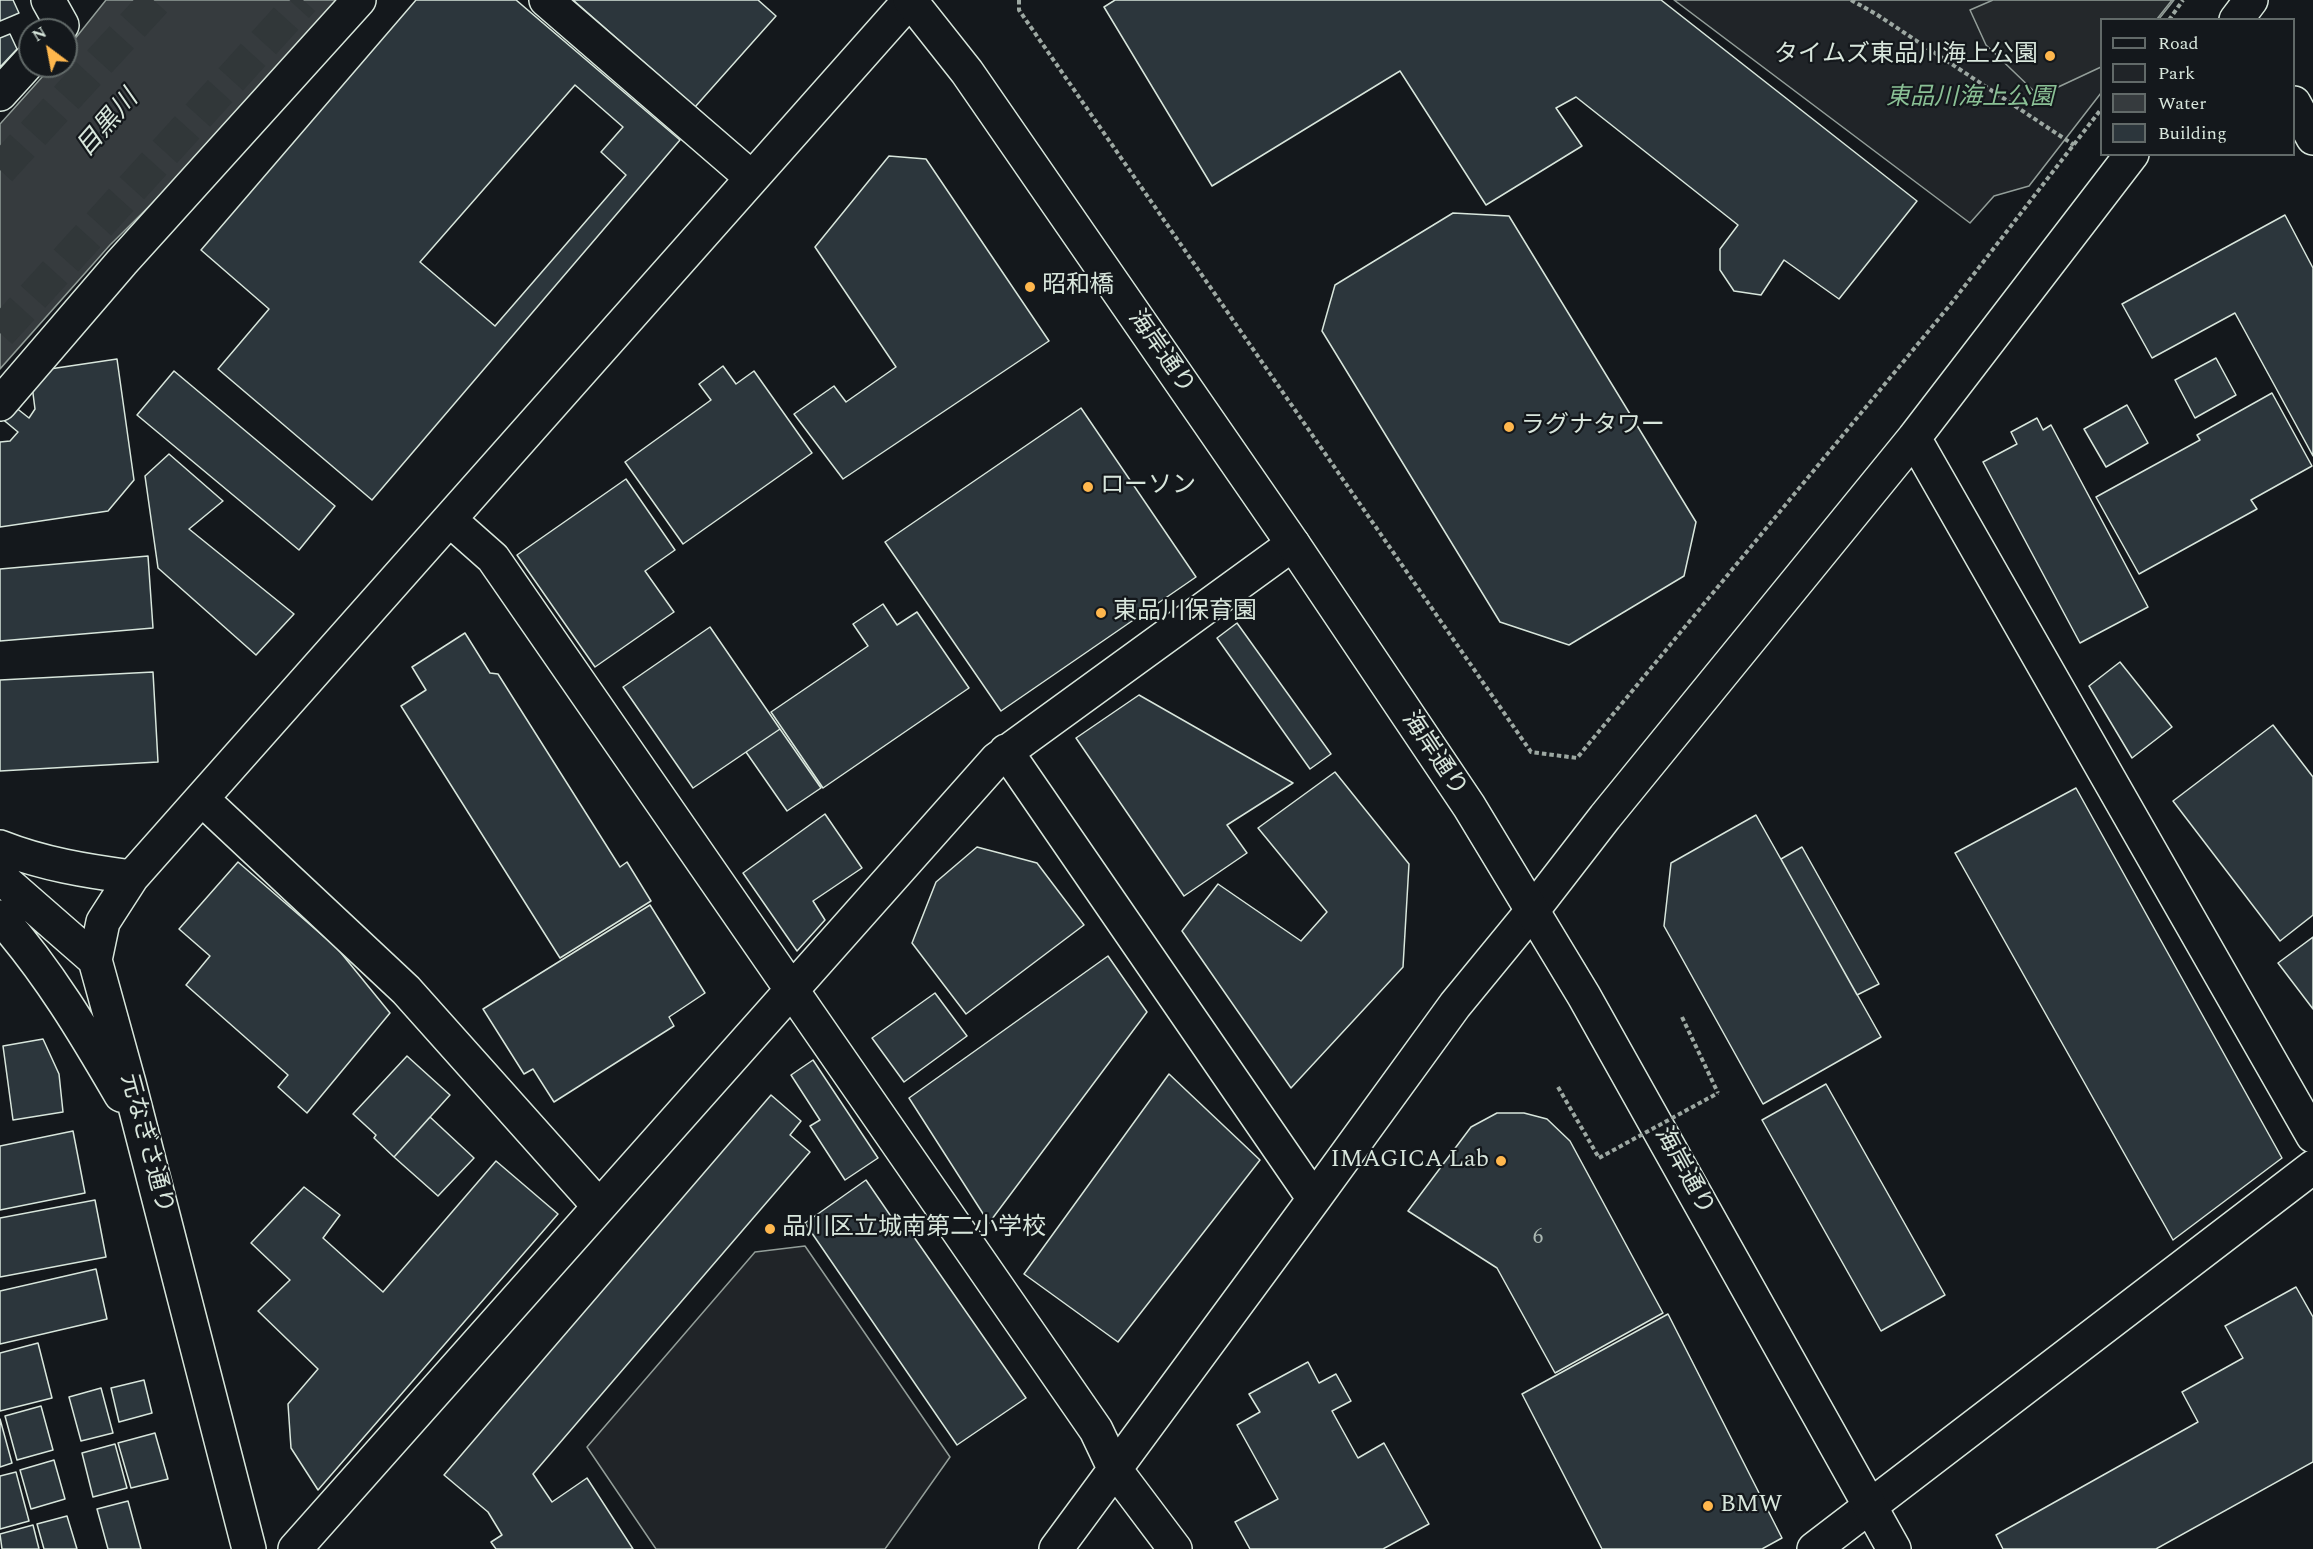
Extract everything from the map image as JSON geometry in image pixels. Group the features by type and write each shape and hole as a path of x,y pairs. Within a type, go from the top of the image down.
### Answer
{"main road":[{"path":"0,404 122,262 360,0"},
{"path":"546,0 752,178"},
{"name":"元なぎさ通り","path":"249,1549 95,960 103,922 132,877 910,0"},
{"name":"海岸通り","path":"910,0 974,82 1293,544 1469,806 1600,1025 1894,1549"},
{"path":"0,94 18,74"},
{"path":"2295,105 2313,138"},
{"path":"1056,1549 1455,1005 1533,910 1605,816 1914,438 2130,156"},
{"path":"1914,438 2313,1136"},
{"path":"450,520 493,558 790,991 1096,1430 1114,1468 1175,1549"},
{"path":"295,1549 997,759 1293,544"},
{"path":"1006,751 1314,1200"},
{"path":"202,798 406,990 599,1206"},
{"path":"0,847 50,864 132,877"},
{"path":"0,877 95,960"},
{"path":"0,917 46,975 86,1034 142,1133"},
{"path":"1814,1549 2313,1167"}],"path":[{"path":"1019,0 1019,10 1530,752 1577,758 1950,305 2100,111"},
{"path":"1851,0 1876,14 2074,145"},
{"path":"2170,18 2183,0"},
{"path":"1558,1087 1599,1158 1718,1093 1682,1017"}],"green space":[{"name":"東品川海上公園","path":"1674,0 2174,0 2160,18 2100,18 2100,94 2029,186 1994,196 1970,223"},
{"path":"805,1246 950,1457 885,1549 656,1549 587,1447 755,1252"}],"shaded area":[{"name":"タイムズ東品川海上公園","path":"1993,0 2172,0 2158,18 2100,18 2100,67 2039,96 1986,45 1970,10"}],"water":[{"name":"目黒川","path":"106,0 341,0 208,148 110,245 0,369 0,124 41,78 78,78 78,35"}],"building":[{"path":"0,0 13,0 19,13 0,21"},
{"path":"416,0 516,0 680,140 372,500 218,369 269,309 201,250","holes":["575,85 623,127 601,152 626,175 495,326 420,262"]},
{"path":"573,0 758,0 776,16 695,107"},
{"path":"1115,0 1661,0 1917,201 1839,299 1784,260 1761,295 1734,291 1720,270 1720,249 1738,225 1576,97 1556,108 1582,146 1486,205 1400,71 1212,186 1104,7"},
{"path":"10,34 17,49 0,67 0,38"},
{"path":"889,156 926,159 1049,341 843,479 794,414 834,386 846,402 896,367 815,247"},
{"name":"ラグナタワー","path":"1453,213 1509,216 1696,522 1684,576 1569,645 1500,622 1322,331 1335,285"},
{"path":"2285,215 2313,268 2313,456 2235,313 2152,358 2122,304"},
{"path":"2216,358 2236,395 2195,418 2175,380"},
{"path":"117,359 134,480 108,511 0,527 0,442 10,441 18,432 0,417 10,403 29,418 35,409 31,378 43,370"},
{"path":"723,366 736,384 754,371 812,453 683,544 625,462 711,400 699,384"},
{"path":"174,371 335,506 299,550 137,415"},
{"path":"2272,393 2312,466 2251,500 2257,509 2139,574 2096,497 2200,440 2197,435"},
{"path":"2127,405 2148,443 2106,467 2084,429"},
{"path":"1081,408 1196,577 1001,711 885,542"},
{"path":"2037,418 2043,430 2051,425 2148,607 2080,643 1983,462 2017,444 2011,432"},
{"path":"169,454 223,501 189,529 294,614 256,655 158,568 145,476"},
{"path":"626,479 675,550 645,571 674,612 595,667 517,555"},
{"path":"148,556 153,628 0,641 0,569"},
{"path":"883,604 897,625 917,612 969,688 823,788 771,712 868,646 853,624"},
{"path":"1237,623 1331,754 1310,769 1217,638"},
{"path":"710,627 780,729 693,788 623,687"},
{"path":"465,633 490,673 498,674 620,867 627,862 651,901 560,958 401,706 426,690 412,667"},
{"path":"2120,662 2172,727 2132,758 2089,686"},
{"path":"153,672 158,762 0,771 0,680"},
{"path":"1139,695 1293,783 1227,825 1247,853 1184,896 1076,738"},
{"path":"2273,725 2313,777 2313,915 2280,941 2173,801"},
{"path":"780,729 821,788 787,811 746,752"},
{"path":"1335,772 1409,864 1403,967 1291,1088 1182,931 1218,884 1301,941 1327,912 1258,828"},
{"path":"2076,788 2282,1158 2173,1240 1955,853"},
{"path":"825,814 862,868 813,901 825,920 797,951 743,873"},
{"path":"1756,815 1881,1037 1763,1104 1664,926 1671,863"},
{"path":"977,847 1037,863 1084,925 966,1014 912,943 936,882"},
{"path":"1802,847 1879,984 1857,995 1781,859"},
{"path":"238,862 337,948 390,1013 307,1113 278,1087 288,1075 186,985 210,956 179,929"},
{"path":"650,905 705,993 669,1017 674,1026 554,1102 533,1069 524,1074 483,1009"},
{"path":"2313,937 2313,1009 2278,963"},
{"path":"1108,956 1147,1012 989,1223 909,1098"},
{"path":"935,993 967,1036 904,1082 872,1038"},
{"path":"43,1039 59,1074 63,1112 13,1120 3,1046"},
{"path":"407,1056 450,1095 394,1157 374,1138 376,1135 353,1114"},
{"path":"813,1060 878,1158 845,1180 810,1126 820,1120 791,1075"},
{"path":"1169,1074 1260,1160 1118,1342 1024,1274"},
{"path":"1826,1084 1945,1295 1881,1331 1762,1120"},
{"path":"771,1095 801,1121 790,1135 810,1152 533,1474 552,1502 587,1478 633,1549 496,1549 491,1542 502,1535 488,1512 444,1475"},
{"path":"1497,1113 1524,1113 1547,1119 1570,1141 1663,1313 1555,1373 1497,1268 1408,1211 1471,1127"},
{"path":"430,1117 474,1158 438,1196 394,1157"},
{"path":"73,1131 85,1193 0,1210 0,1146"},
{"path":"496,1161 558,1214 318,1490 291,1448 288,1404 318,1369 258,1311 290,1280 251,1243 304,1187 340,1215 323,1238 383,1292"},
{"path":"866,1180 901,1231 907,1227 1026,1398 957,1445 805,1223"},
{"path":"95,1200 106,1257 0,1277 0,1218"},
{"path":"96,1269 107,1319 0,1344 0,1291"},
{"path":"2296,1287 2313,1317 2313,1462 2156,1549 2003,1549 1996,1535 2198,1422 2182,1392 2243,1358 2225,1326"},
{"path":"1668,1314 1782,1538 1762,1549 1602,1549 1522,1394"},
{"path":"38,1343 52,1398 0,1411 0,1353"},
{"path":"1308,1362 1319,1383 1336,1374 1351,1401 1332,1411 1358,1458 1384,1443 1429,1524 1383,1549 1250,1549 1235,1522 1278,1499 1237,1425 1260,1412 1249,1394"},
{"path":"144,1380 152,1413 119,1422 111,1388"},
{"path":"101,1388 113,1433 81,1441 69,1397"},
{"path":"41,1406 53,1450 17,1460 5,1416"},
{"path":"0,1419 12,1463 0,1467"},
{"path":"155,1433 168,1479 131,1488 118,1443"},
{"path":"115,1444 127,1488 93,1497 82,1453"},
{"path":"54,1460 65,1499 31,1509 20,1470"},
{"path":"16,1472 29,1521 0,1529 0,1476"},
{"path":"128,1501 141,1549 108,1549 97,1509"},
{"path":"67,1516 77,1549 44,1549 37,1524"},
{"path":"33,1525 39,1549 2,1549 0,1534"}],"tunnel":[{"path":"0,170 156,0"},
{"path":"0,333 303,0"}],"place":[{"name":"タイムズ東品川海上公園","path":"2050,56"},
{"name":"昭和橋","path":"1030,287"},
{"name":"ラグナタワー","path":"1509,427"},
{"name":"ローソン","path":"1088,487"},
{"name":"東品川保育園","path":"1101,613"},
{"name":"IMAGICA Lab","path":"1501,1161"},
{"name":"品川区立城南第二小学校","path":"770,1229"},
{"name":"BMW","path":"1708,1506"}]}
